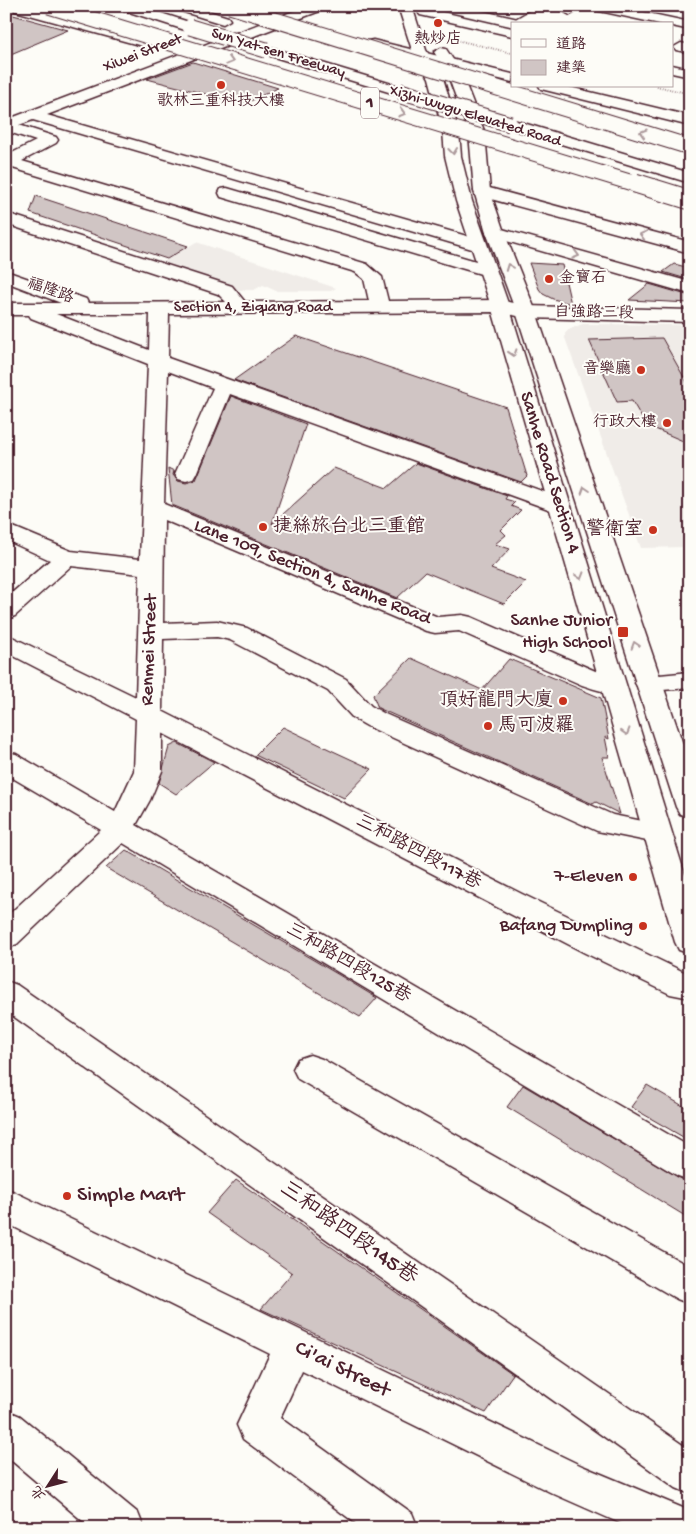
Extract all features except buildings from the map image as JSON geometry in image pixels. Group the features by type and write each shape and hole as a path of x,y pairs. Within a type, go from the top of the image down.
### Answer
{"main road":[{"path":"13,6 192,55"},
{"name":"Xizhi-Wugu Elevated Road","path":"49,6 690,200"},
{"name":"Sun Yat-sen Freeway","path":"125,6 400,91 512,116 690,161"},
{"name":"Sun Yat-sen Freeway","path":"178,6 275,36"},
{"path":"191,6 223,20"},
{"name":"Xizhi-Wugu Elevated Road","path":"230,6 690,147"},
{"path":"267,6 291,17 422,56 511,78"},
{"name":"Xiwei Street","path":"6,126 320,6"},
{"name":"Sanhe Road Section 4","path":"405,6 422,56 436,78 451,131 454,156 464,201 500,306 690,942"},
{"path":"486,6 522,10"},
{"path":"596,6 668,22"},
{"path":"674,22 690,14"},
{"path":"428,20 511,32"},
{"name":"Sanhe Road Section 4","path":"428,20 446,62 452,70 477,133 478,164 482,190 495,232 526,312 648,683 684,775 690,807"},
{"path":"674,23 690,26"},
{"path":"674,68 690,72"},
{"name":"Sun Yat-sen Freeway","path":"420,80 512,116 690,178"},
{"path":"464,99 511,86"},
{"path":"554,88 690,121"},
{"path":"32,115 478,245"},
{"path":"6,126 50,140 7,161"},
{"path":"478,142 690,209"},
{"path":"7,161 361,268 373,277 380,308"},
{"path":"482,190 690,248"},
{"path":"227,193 487,270"},
{"path":"6,218 225,290 231,294 239,308"},
{"path":"495,232 690,288"},
{"name":"福隆路","path":"6,276 94,308"},
{"name":"Section 4, Ziqiang Road","path":"15,309 500,306"},
{"name":"自強路三段","path":"500,306 526,312 690,316"},
{"name":"Renmei Street","path":"13,919 119,830 136,800 148,771 153,508 160,308"},
{"path":"15,309 559,505"},
{"path":"186,474 224,385"},
{"name":"Lane 109, Section 4, Sanhe Road","path":"153,508 435,625 462,623 591,679 612,684"},
{"path":"6,531 66,558 152,568"},
{"path":"6,611 66,558"},
{"path":"151,631 217,629 238,634 337,685 362,712 376,720 607,824 657,833"},
{"name":"三和路四段117巷","path":"6,642 148,713 583,939 681,986 690,985"},
{"path":"648,683 690,680"},
{"name":"三和路四段125巷","path":"6,761 119,830 690,1165"},
{"name":"三和路四段145巷","path":"6,994 690,1474"},
{"path":"310,1069 690,1287"},
{"name":"Ci'ai Street","path":"6,1204 55,1230 568,1480 681,1528"},
{"path":"293,1346 257,1425 397,1528"},
{"path":"6,1430 122,1528"}],"path":[{"path":"428,20 511,53"},
{"path":"665,88 690,94"}],"shaded area":[{"path":"196,242 336,288 331,291 276,291 263,285 254,290 236,290 160,264"},
{"path":"583,324 690,325 690,552 687,547 641,548 565,338 565,333 569,329"}],"place":[{"name":"熱炒店","path":"438,23"},
{"name":"歌林三重科技大樓","path":"221,85"},
{"name":"金寶石","path":"549,279"},
{"name":"音樂廳","path":"641,370"},
{"name":"行政大樓","path":"667,423"},
{"name":"捷絲旅台北三重館","path":"263,527"},
{"name":"警衛室","path":"653,530"},
{"name":"Sanhe Junior High School","path":"623,632"},
{"name":"頂好龍門大廈","path":"563,701"},
{"name":"馬可波羅","path":"488,726"},
{"name":"7-Eleven","path":"633,877"},
{"name":"Bafang Dumpling","path":"643,926"},
{"name":"Simple Mart","path":"67,1196"}]}
